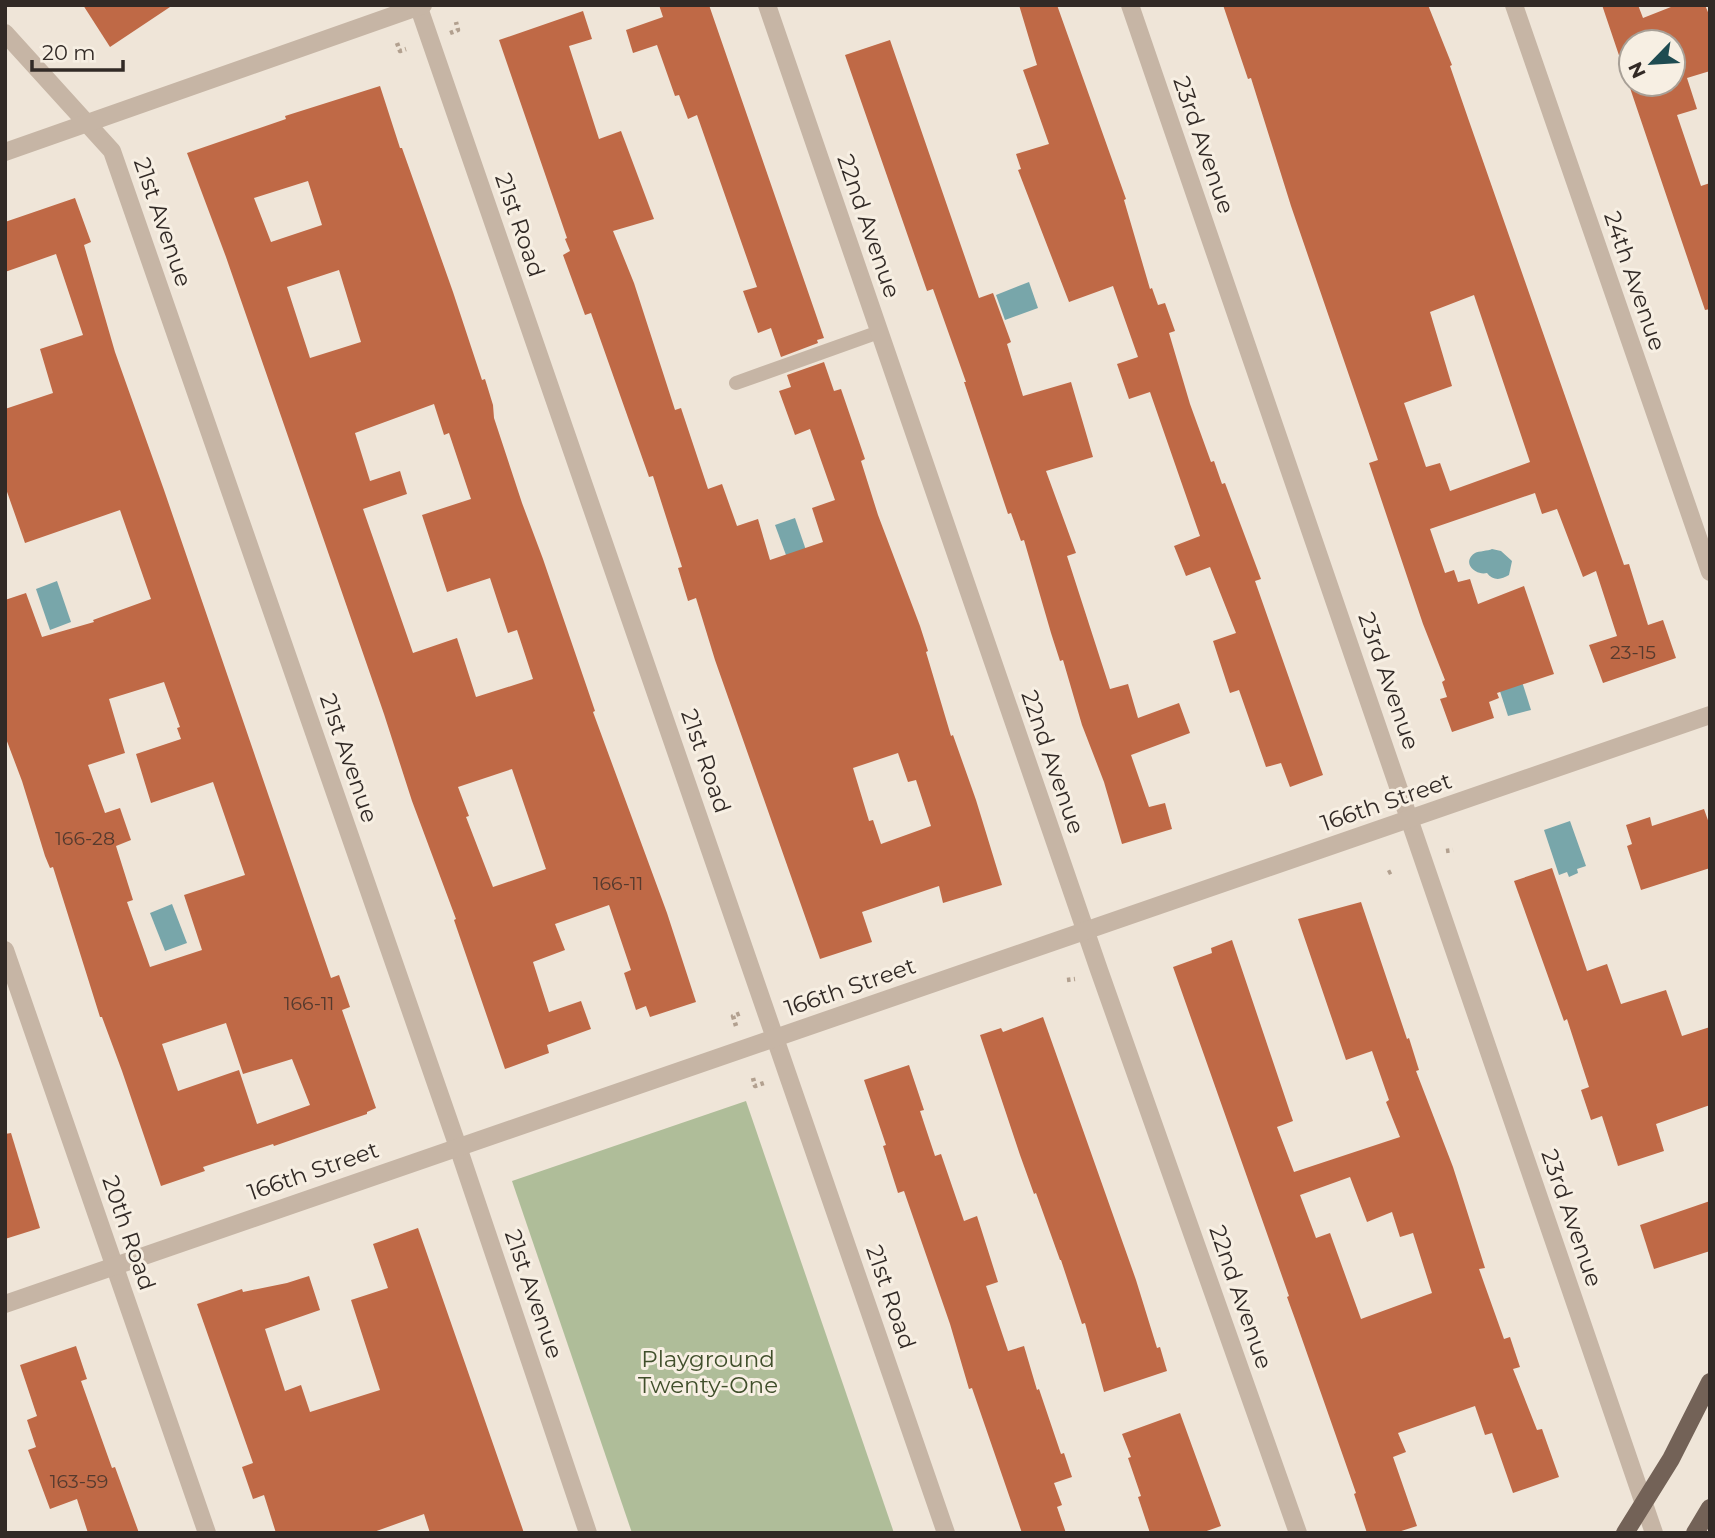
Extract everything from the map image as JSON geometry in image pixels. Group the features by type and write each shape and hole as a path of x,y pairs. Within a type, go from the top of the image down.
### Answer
{"main road":[{"path":"1625,1533 1671,1459 1710,1382"},
{"path":"1695,1533 1710,1508"}],"street":[{"name":"22nd Avenue","path":"767,5 1086,932 1298,1533"},
{"name":"23rd Avenue","path":"1130,5 1654,1533"},
{"name":"24th Avenue","path":"1514,5 1710,572"},
{"path":"5,152 420,6"},
{"name":"21st Road","path":"420,6 946,1533"},
{"name":"21st Avenue","path":"5,33 112,151 458,1147 589,1533"},
{"name":"166th Street","path":"5,1304 1710,715"},
{"name":"20th Road","path":"5,950 207,1533"}],"lane":[{"path":"736,383 879,332"}],"path":[{"path":"456,22 458,30"},
{"path":"397,43 400,51 406,49"},
{"path":"1446,851 1454,850"},
{"path":"1388,873 1394,870"},
{"path":"1067,980 1075,979"},
{"path":"736,1026 733,1016 741,1013"},
{"path":"753,1078 755,1086 764,1083"}],"green space":[{"name":"Playground Twenty-One","path":"746,1101 894,1533 632,1533 512,1181"}],"water":[{"path":"1029,282 1038,308 1005,320 996,295"},
{"path":"795,518 809,559 790,566 775,525"},
{"path":"1492,549 1501,551 1512,561 1509,575 1500,579 1494,578 1471,568 1469,560 1475,553"},
{"path":"57,581 71,622 50,630 36,589"},
{"path":"1519,672 1531,710 1508,716 1496,679"},
{"path":"1570,821 1586,866 1577,869 1578,873 1569,877 1567,872 1559,875 1544,830"},
{"path":"172,904 187,943 165,951 150,913"}],"building":[{"path":"83,5 173,5 110,47"},
{"path":"659,5 709,5 824,338 817,340 818,343 781,357 771,328 758,333 743,291 757,287 697,115 688,119 679,95 675,96 657,45 633,53 626,30 663,17"},
{"path":"1019,5 1057,5 1126,199 1124,200 1150,289 1152,288 1158,305 1165,303 1175,331 1169,333 1190,404 1211,462 1214,461 1222,484 1225,483 1261,579 1255,581 1323,775 1290,787 1281,763 1266,767 1239,690 1230,693 1213,641 1236,633 1210,567 1186,576 1174,546 1200,536 1150,392 1129,399 1117,364 1138,357 1113,286 1069,302 1018,170 1021,169 1016,154 1049,144 1023,70 1037,65"},
{"path":"1223,5 1428,5 1452,65 1450,66 1624,565 1629,564 1648,625 1663,620 1676,658 1603,683 1589,645 1617,636 1596,571 1583,577 1557,509 1542,514 1535,493 1430,529 1445,573 1454,570 1458,582 1470,579 1478,604 1524,586 1554,674 1497,693 1499,698 1489,702 1494,718 1452,732 1440,699 1447,697 1442,682 1445,680 1423,624 1369,463 1378,460 1291,206 1251,78 1248,79","holes":["1474,295 1530,462 1450,491 1440,463 1426,467 1404,403 1452,386 1430,312"]},
{"path":"1602,5 1638,5 1643,18 1676,5 1705,5 1710,17 1710,71 1687,78 1687,28 1617,28 1617,49"},
{"path":"583,11 592,39 569,46 599,139 621,131 654,219 613,231 634,283 675,410 681,408 708,489 722,484 737,526 758,519 770,560 823,542 812,508 835,500 810,429 795,435 779,391 791,387 787,375 824,362 834,391 841,389 865,459 861,461 878,515 920,626 951,736 953,735 976,800 1002,885 943,903 939,886 862,912 872,942 820,959 715,660 696,598 688,601 678,568 682,567 653,476 649,477 591,313 585,315 563,255 570,251 565,239 567,238 499,40","holes":["898,753 908,782 916,780 931,826 881,844 873,820 869,821 853,768"]},
{"path":"890,40 979,298 993,293 1011,342 1007,344 1023,396 1071,382 1093,457 1046,471 1076,553 1067,556 1110,689 1128,684 1138,718 1179,703 1190,733 1131,755 1149,807 1165,803 1172,829 1122,844 1063,660 1060,661 1024,540 1021,541 1011,513 1008,514 933,289 927,291 845,55"},
{"path":"1687,78 1697,109 1677,115 1701,186 1710,183 1710,309 1705,310 1633,98 1687,98"},
{"path":"380,86 482,380 485,379 494,418 522,503 696,1002 650,1017 646,1006 636,1010 624,973 631,970 609,905 555,924 565,950 533,962 549,1012 581,1001 591,1029 547,1045 549,1053 505,1069 454,920 456,919 412,801 226,257 187,153 286,119 285,116","holes":["308,181 322,225 271,242 254,198","339,270 361,342 310,358 287,287","434,404 444,435 449,433 471,499 422,515 447,592 490,578 508,633 517,630 533,679 476,697 457,638 413,653 363,509 407,494 400,471 370,481 355,433","512,769 546,869 493,887 466,817 469,816 458,787"]},
{"path":"75,198 91,242 84,245 115,352 331,978 339,975 350,1007 342,1010 376,1108 367,1114 274,1146 273,1144 203,1167 205,1171 161,1186 122,1071 100,1017 53,867 50,868 45,856 5,736 5,600 26,593 42,637 94,622 93,620 151,599 120,510 25,543 5,486 5,409 53,393 40,349 83,335 56,254 5,272 5,222","holes":["164,682 180,727 177,728 181,739 136,754 151,803 213,782 245,875 184,895 202,950 150,967 127,902 133,900 116,846 131,840 120,808 105,813 88,765 125,753 109,699","226,1023 243,1074 292,1059 310,1105 257,1124 239,1070 178,1091 162,1044"]},
{"path":"1704,809 1710,826 1710,868 1641,890 1627,846 1632,844 1626,825 1650,817 1652,826"},
{"path":"1552,868 1587,971 1607,964 1621,1004 1666,990 1682,1036 1710,1027 1710,1105 1656,1124 1664,1151 1618,1166 1602,1116 1591,1120 1581,1090 1589,1087 1567,1019 1564,1021 1514,881"},
{"path":"1361,902 1407,1039 1409,1038 1419,1070 1416,1071 1453,1167 1485,1268 1479,1269 1504,1339 1510,1337 1520,1367 1513,1369 1537,1430 1542,1429 1559,1477 1513,1493 1492,1433 1485,1435 1475,1406 1398,1433 1406,1452 1393,1457 1417,1526 1395,1533 1367,1533 1354,1494 1356,1493 1287,1297 1289,1296 1173,967 1212,953 1211,948 1232,940 1293,1121 1277,1127 1294,1172 1400,1137 1386,1102 1389,1100 1372,1051 1346,1060 1298,919","holes":["1350,1177 1367,1222 1392,1212 1400,1237 1413,1233 1432,1293 1361,1319 1330,1233 1316,1238 1300,1195"]},
{"path":"1043,1017 1167,1371 1104,1392 1085,1323 1082,1324 1061,1260 1036,1193 1034,1194 980,1035 1001,1028 1003,1032"},
{"path":"909,1065 935,1156 941,1154 964,1221 977,1216 998,1282 986,1286 1008,1351 1024,1346 1037,1390 1039,1389 1061,1454 1064,1453 1072,1477 1054,1483 1062,1505 1057,1507 1066,1533 1022,1533 972,1388 969,1389 950,1324 904,1191 898,1193 883,1146 886,1145 864,1080"},
{"path":"11,1133 40,1228 5,1239 5,1134"},
{"path":"1710,1201 1710,1251 1654,1269 1640,1225"},
{"path":"418,1228 524,1533 430,1533 424,1514 371,1533 276,1533 264,1495 253,1499 242,1467 253,1463 197,1304 242,1289 243,1292 309,1276 320,1310 265,1329 285,1391 301,1385 310,1412 380,1390 351,1300 388,1288 373,1244"},
{"path":"76,1346 87,1379 81,1381 139,1533 88,1533 77,1499 50,1509 28,1450 36,1447 27,1420 37,1416 20,1365"},
{"path":"1180,1413 1221,1526 1201,1533 1150,1533 1128,1458 1131,1457 1122,1434"}]}
